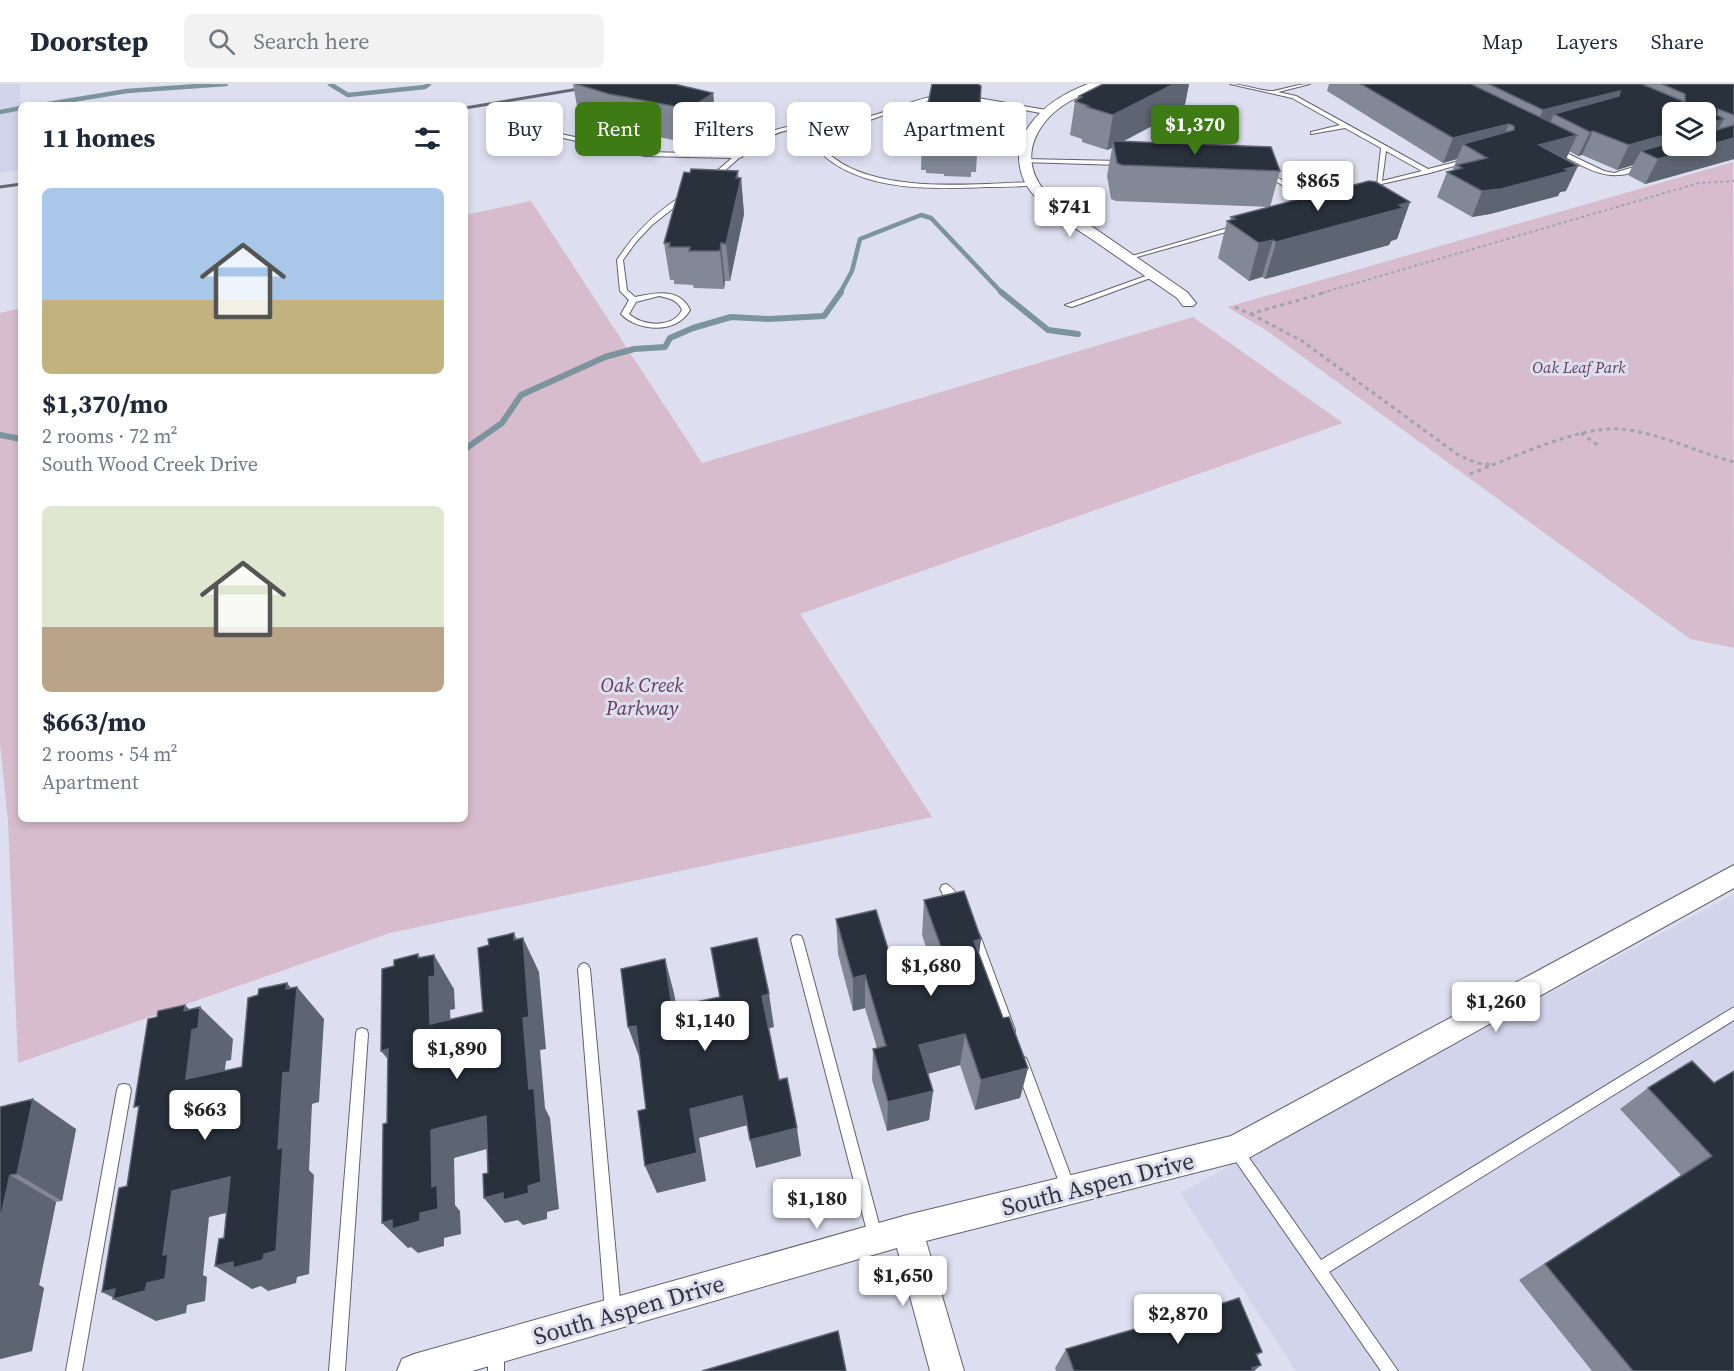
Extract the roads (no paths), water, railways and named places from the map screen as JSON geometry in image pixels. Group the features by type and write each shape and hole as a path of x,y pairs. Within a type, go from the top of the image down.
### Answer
{"street":[{"path":"1098,84 1067,96 1035,124 1028,140 1024,161 1026,172 1032,184 1050,204 1182,295 1188,303"},
{"name":"South Aspen Drive","path":"414,1371 496,1359 614,1314 907,1230 1235,1150 1734,876"},
{"path":"907,1230 947,1371"}],"lane":[{"path":"1233,84 1294,97 1428,171"},
{"path":"1272,92 1307,84"},
{"path":"871,118 912,101 949,97"},
{"path":"958,97 1004,103 1046,112"},
{"path":"533,118 546,123 554,134 521,139 507,136 502,129 512,122 533,118"},
{"path":"1313,134 1345,126"},
{"path":"1156,152 1194,130"},
{"path":"563,136 645,154 673,155"},
{"path":"1384,147 1379,184 1480,158"},
{"path":"1551,148 1602,173 1614,175 1657,162"},
{"path":"712,187 706,182 740,156"},
{"path":"827,156 848,170 896,183 1032,184"},
{"path":"1024,161 1125,163"},
{"path":"1254,168 1277,178 1288,186 1299,209"},
{"path":"633,300 624,291 620,260 638,236 669,206 697,188"},
{"path":"1288,212 1309,207"},
{"path":"1128,258 1243,225"},
{"path":"1069,305 1154,275"},
{"path":"659,294 676,297 683,303 686,310 683,316 675,322 642,325 631,322 625,314 633,300 659,294"},
{"path":"946,889 969,921 1069,1191"},
{"path":"797,940 876,1239"},
{"path":"584,969 614,1314"},
{"path":"1319,1270 1734,1013"},
{"path":"337,1371 362,1034"},
{"path":"74,1371 124,1090"},
{"path":"1235,1150 1390,1371"}],"waterway":[{"path":"60,102 127,91 226,84"},
{"path":"330,84 348,95 425,87 429,84"},
{"path":"0,112 18,109"},
{"path":"840,293 852,271 860,239 921,215 931,218 1001,292"},
{"path":"468,447 502,423 521,395 605,357 634,349 665,347 670,338 693,328 731,317 769,319 824,316 841,292"},
{"path":"1001,292 1048,330 1078,334"},
{"path":"0,435 18,438"}],"railway":[{"path":"468,107 608,84"},
{"path":"0,187 18,184"}],"park label":[{"name":"Oak Leaf Park","path":"1579,367"},
{"name":"Oak Creek Parkway","path":"642,696"}]}
